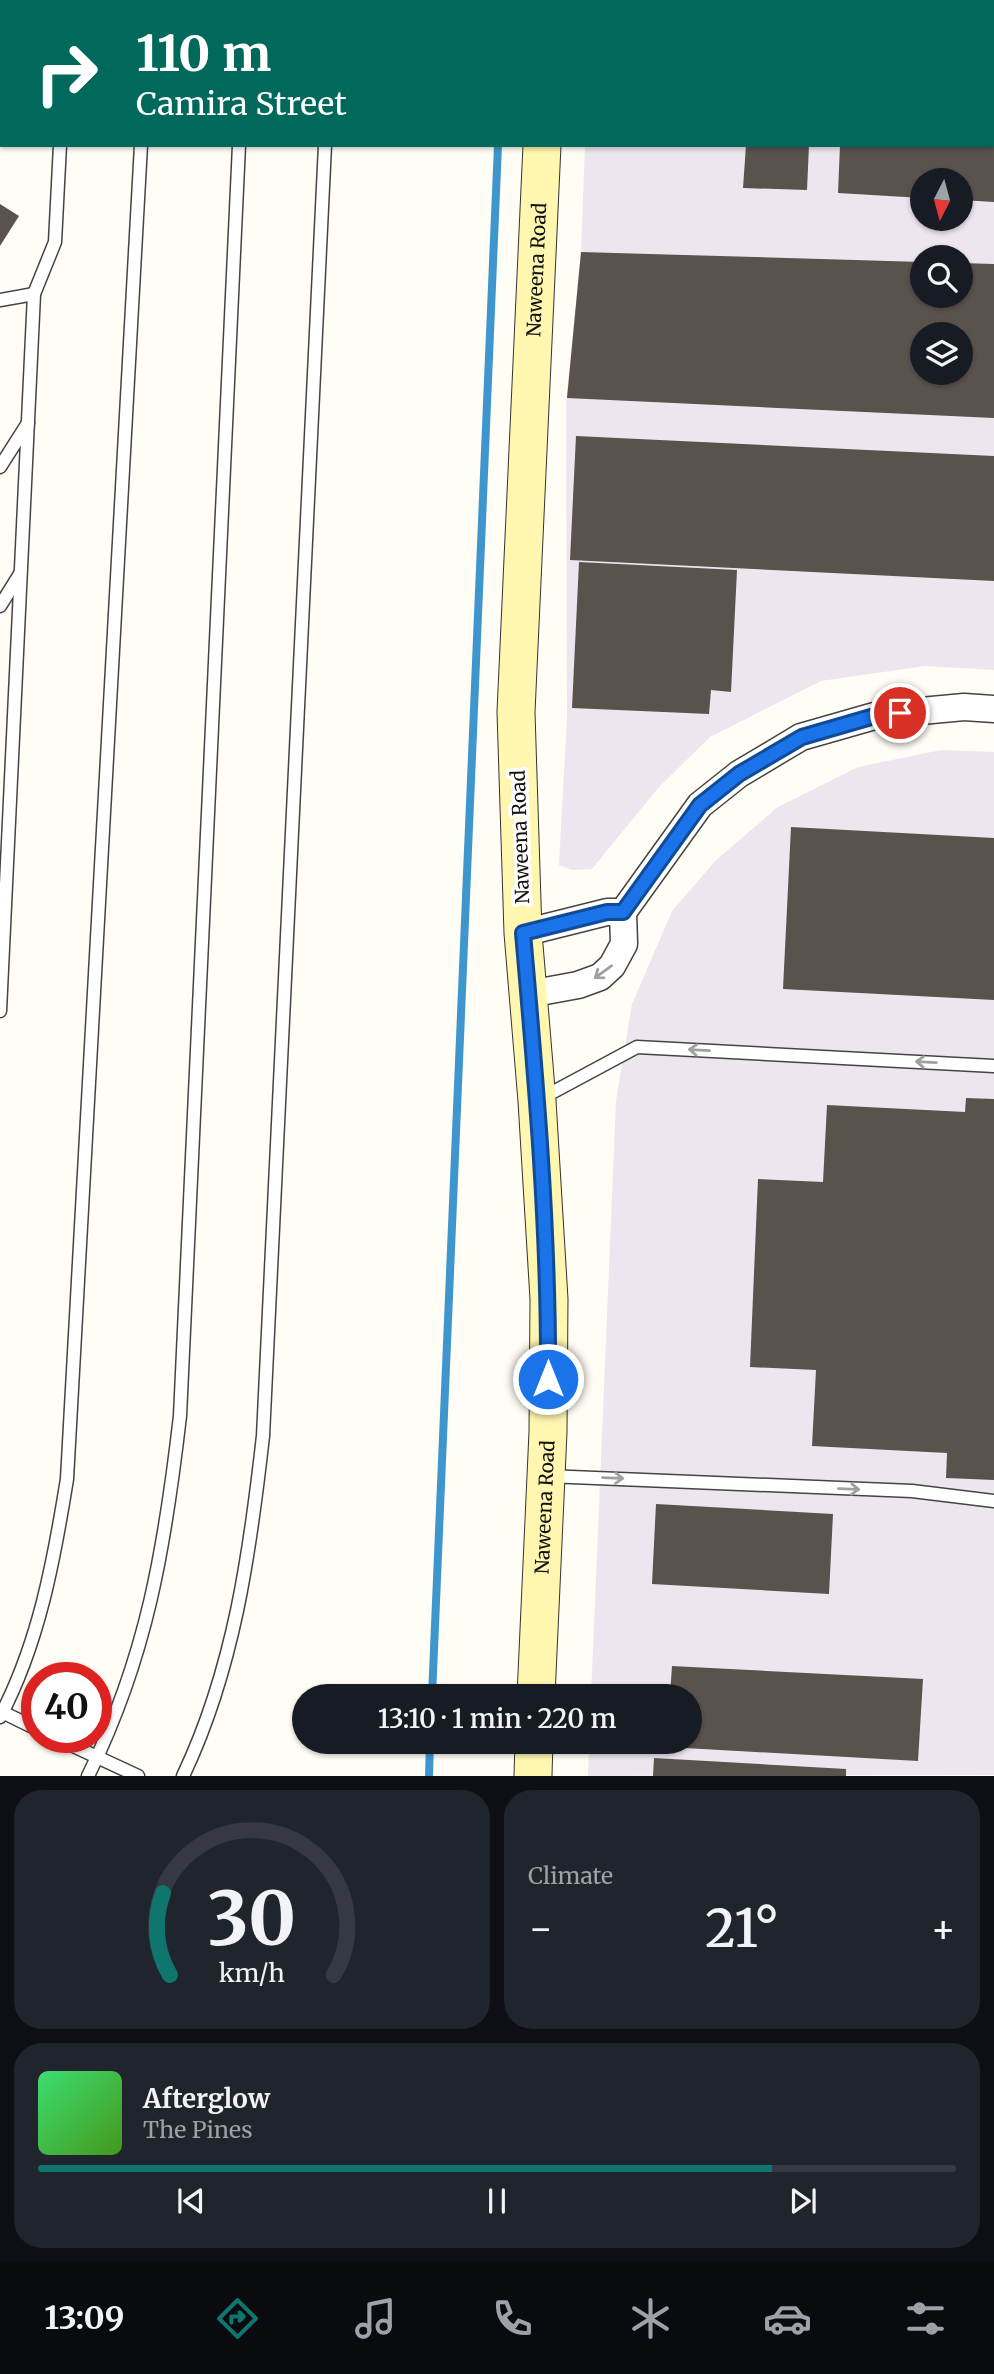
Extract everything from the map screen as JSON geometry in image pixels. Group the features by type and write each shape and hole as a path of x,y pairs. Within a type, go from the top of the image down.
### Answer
{"street":[{"name":"Naweena Road","path":"536,1684 548,1432 549,1299 523,933 516,712 542,147"},
{"path":"529,994 578,985 600,977 612,966 624,944 623,912 700,805 739,774 802,737 878,715 964,707 994,709"},
{"path":"523,933 607,912 623,912"},
{"path":"533,1776 534,1754"}],"lane":[{"path":"0,1011 34,294 55,242 60,147"},
{"path":"21,1723 1,1715 28,1649 48,1587 68,1479 141,147"},
{"path":"88,1776 133,1666 156,1583 169,1511 180,1416 239,147"},
{"path":"183,1776 213,1701 233,1636 256,1503 262,1436 325,147"},
{"path":"0,300 34,294"},
{"path":"0,467 28,423"},
{"path":"0,606 21,573"},
{"path":"0,850 8,837"},
{"path":"537,1101 637,1047 994,1066"},
{"path":"545,1476 912,1491 994,1501"},
{"path":"88,1753 138,1776"}],"shaded area":[{"path":"585,147 994,147 994,670 925,666 821,681 710,737 659,787 592,869 572,870 559,865 567,717 566,401 581,252"},
{"path":"941,750 994,752 994,1775 588,1776 589,1754 702,1754 702,1684 592,1684 616,1101 632,1004 672,911 716,860 778,807 858,767"}],"building":[{"path":"746,147 809,147 807,190 743,188"},
{"path":"840,147 994,147 994,202 973,201 973,168 910,168 910,197 838,193"},
{"path":"0,204 19,216 0,246"},
{"path":"581,252 910,262 910,308 973,308 973,263 994,264 994,418 567,398"},
{"path":"576,436 994,456 994,581 570,560"},
{"path":"579,562 737,570 731,692 711,690 709,714 572,708"},
{"path":"791,827 994,838 994,1000 783,989"},
{"path":"966,1098 994,1099 994,1480 946,1478 947,1453 812,1446 816,1370 750,1367 758,1179 823,1182 827,1105 965,1112"},
{"path":"656,1504 833,1514 829,1594 652,1584"},
{"path":"672,1666 923,1679 918,1761 702,1749 702,1684 671,1684"},
{"path":"654,1758 846,1769 846,1776 653,1776"}],"waterway":[{"path":"433,1684 498,147"},
{"path":"429,1776 430,1754"}],"route":[{"path":"548,1379 549,1299 546,1243 523,933 593,918 607,912 623,912 700,805 739,774 802,737 878,715 900,713"}]}
